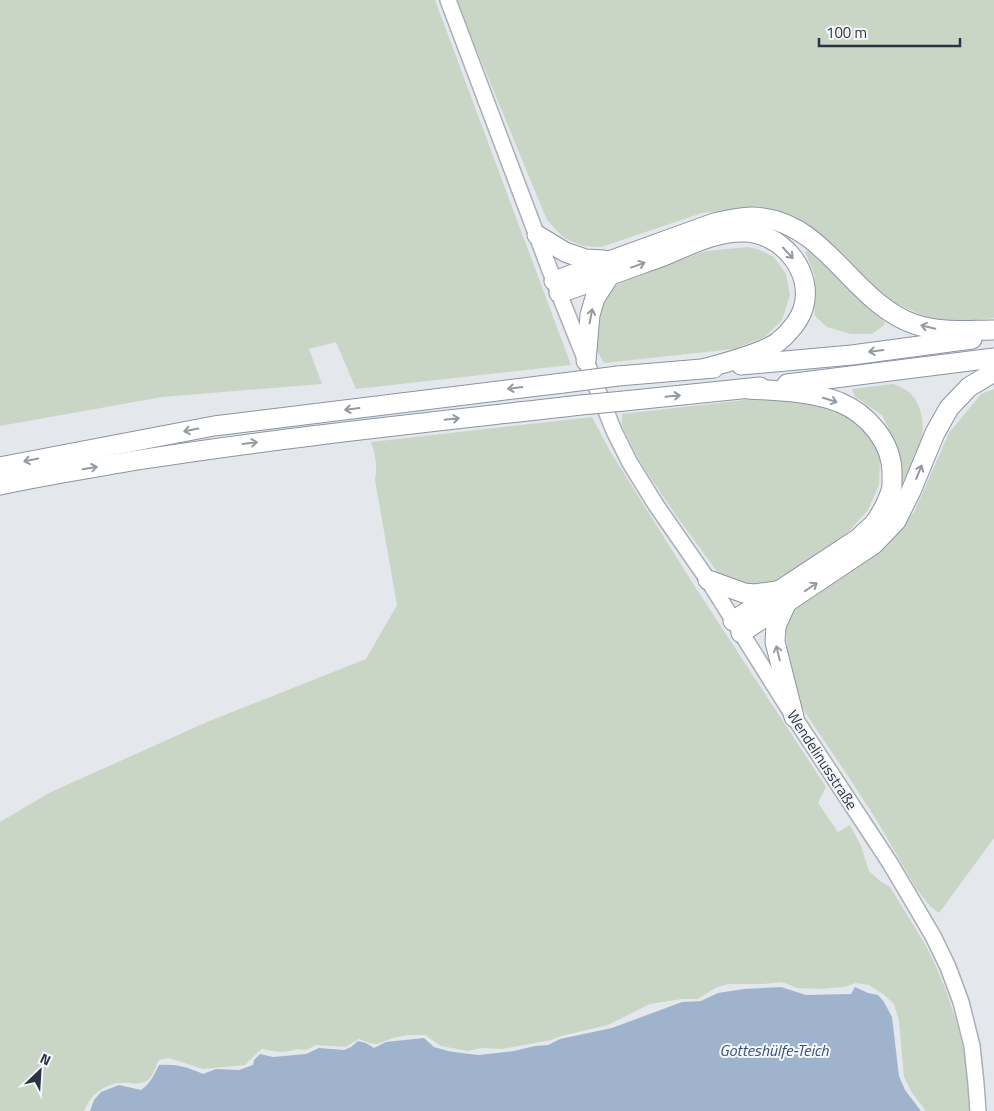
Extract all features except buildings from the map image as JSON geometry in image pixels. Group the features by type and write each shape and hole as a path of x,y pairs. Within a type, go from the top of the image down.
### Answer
{"highway":[{"path":"586,361 590,315 595,298 611,268 714,223 741,217 763,218 787,224 816,243 872,299 914,324 937,329 994,330"},
{"path":"556,287 723,233 744,232 764,236 779,243 792,256 802,276 805,292 803,309 793,326 777,342 758,352 703,369"},
{"path":"537,235 565,252 611,268"},
{"path":"0,467 214,426 618,376 852,354 994,336"},
{"path":"0,485 42,476 219,447 581,405 748,389 994,358"},
{"path":"737,627 783,597 874,544 896,521 911,491 935,433 949,408 969,387 994,372"},
{"path":"748,389 811,394 839,402 862,416 878,433 887,447 892,467 892,486 884,507 873,524 859,538 783,597 776,626 776,642 794,717"},
{"path":"708,580 744,593 783,597"}],"main road":[{"name":"Wendelinusstraße","path":"448,0 556,287 614,431 630,463 656,505 708,580 921,913 944,959 960,1002 972,1046 978,1111"}],"green space":[{"path":"0,0 435,0 571,365 356,389 336,342 309,349 322,384 162,397 0,426"},
{"path":"456,0 994,0 994,318 966,321 930,319 893,302 810,229 779,211 758,206 702,213 601,247 583,246 564,238 547,220"},
{"path":"748,247 774,257 786,274 790,295 782,320 765,337 734,349 604,363 596,349 600,306 610,289 652,270 706,251"},
{"path":"809,250 824,261 864,304 885,322 884,325 872,334 851,334 827,327 815,316 813,296 815,276 805,252"},
{"path":"893,384 906,390 915,399 919,406 923,430 919,453 905,486 900,479 901,463 893,438 882,415 855,397 852,389"},
{"path":"994,389 994,838 939,913 931,907 917,890 876,819 798,702 788,667 786,627 792,611 890,541 914,512 949,433 981,394"},
{"path":"745,400 799,401 829,406 851,417 869,432 880,458 879,485 868,510 844,537 783,579 767,585 752,587 732,582 718,573 642,465 622,426 622,414"},
{"path":"592,417 610,451 697,590 826,787 818,803 838,832 850,825 861,846 869,871 890,887 925,944 947,993 956,1020 965,1055 969,1082 969,1111 926,1111 912,1093 904,1077 899,1021 894,1004 883,994 869,985 856,983 844,987 818,989 797,988 782,982 728,984 715,988 698,999 682,999 650,1004 608,1025 551,1040 502,1049 482,1048 468,1051 441,1046 425,1035 409,1035 377,1044 359,1039 345,1047 316,1045 306,1050 297,1049 279,1052 262,1049 245,1065 203,1069 169,1058 159,1060 147,1081 136,1084 114,1084 103,1088 90,1100 84,1111 0,1111 0,822 51,792 207,722 366,659 397,605 375,480 376,461 371,442"}],"water":[{"name":"Gotteshülfe-Teich","path":"781,987 806,995 851,994 855,987 878,995 892,1017 899,1076 905,1090 921,1111 90,1111 94,1100 101,1092 119,1085 141,1090 144,1088 159,1065 181,1066 203,1074 216,1069 239,1070 253,1065 254,1060 260,1054 273,1057 306,1054 319,1048 344,1050 358,1041 374,1048 386,1042 424,1038 434,1047 461,1053 479,1055 514,1051 548,1045 560,1039 612,1028 682,1002 701,1001 718,993 744,989"}]}
